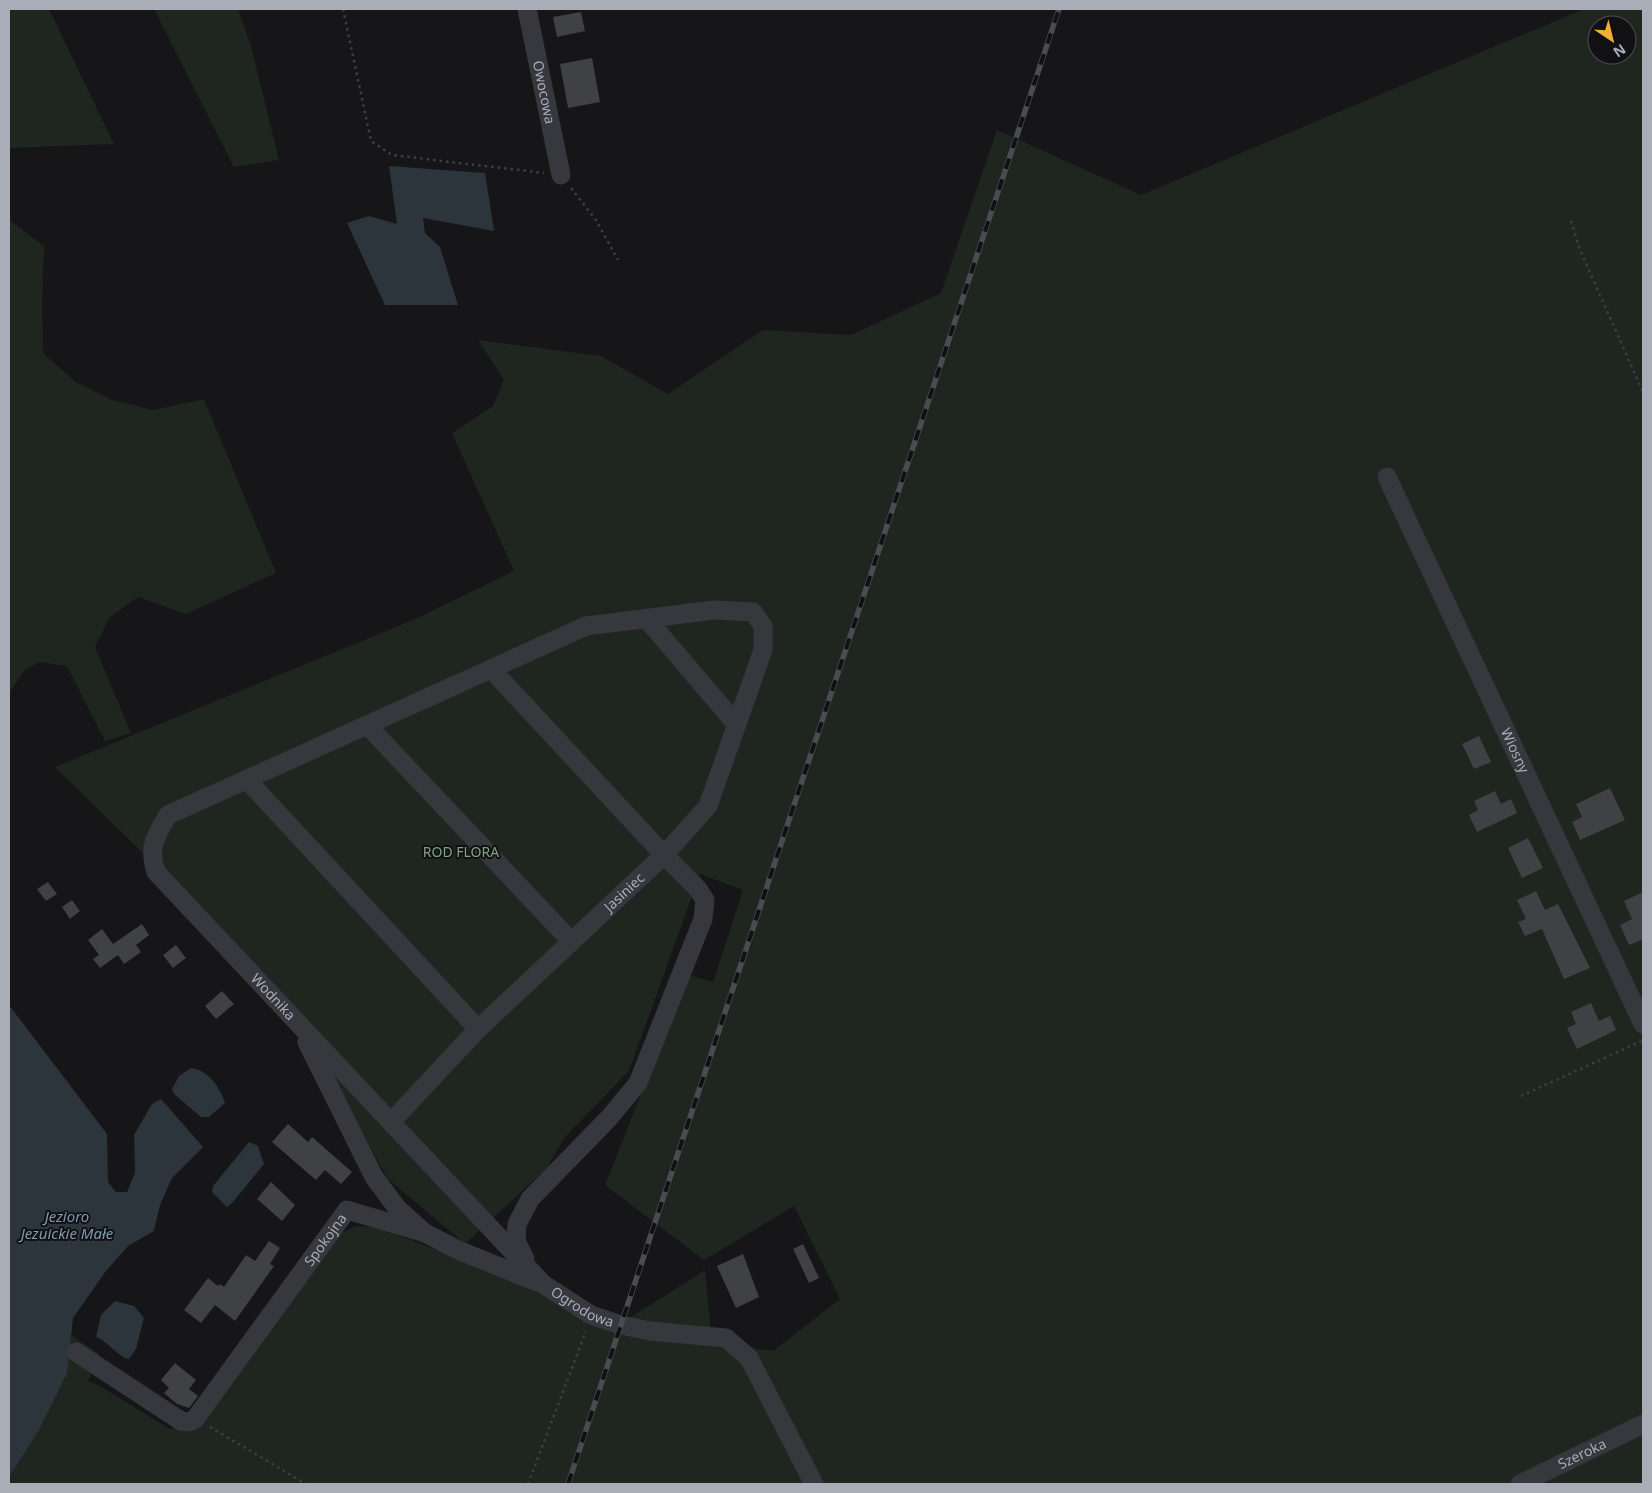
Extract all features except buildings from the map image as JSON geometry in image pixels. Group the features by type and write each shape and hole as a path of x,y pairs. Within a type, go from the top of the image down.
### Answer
{"street":[{"name":"Owocowa","path":"526,9 561,175"},
{"name":"Wiosny","path":"1387,477 1643,1024"},
{"name":"Jasiniec","path":"392,1121 478,1029 664,856 708,806 763,650 762,626 753,612 714,610 646,618"},
{"path":"478,1029 247,780 586,626 646,618 737,725"},
{"path":"491,669 664,856 698,888 705,900 703,919 638,1083 608,1118 530,1199 518,1224 516,1241 543,1284"},
{"path":"368,725 571,941"},
{"name":"Wodnika","path":"247,780 168,815 157,833 151,855 156,872 299,1026 392,1121"},
{"path":"299,1026 374,1178 397,1208 425,1233 458,1250 543,1284"},
{"name":"Ogrodowa","path":"392,1121 543,1284 592,1315 650,1331 726,1338 749,1358 792,1438 814,1484"},
{"name":"Spokojna","path":"195,1419 347,1210 425,1233"},
{"path":"76,1352 181,1420 189,1422 195,1419"},
{"name":"Szeroka","path":"1520,1484 1643,1424"}],"path":[{"path":"343,9 371,141 392,155 561,175 596,220 618,260"},
{"path":"1571,221 1580,250 1643,392"},
{"path":"1521,1096 1643,1040"},
{"path":"528,1484 592,1315"},
{"path":"195,1419 306,1484"}],"green space":[{"path":"9,9 49,9 114,144 9,148"},
{"path":"154,9 238,9 251,46 279,160 234,167"},
{"name":"ROD FLORA","path":"1584,9 1643,9 1643,1484 9,1484 9,1461 62,1329 99,1354 88,1381 100,1386 170,1429 192,1425 337,1235 356,1226 377,1227 519,1282 611,1330 705,1270 712,1343 773,1351 840,1299 794,1206 704,1260 605,1185 688,975 713,982 743,890 700,874 629,1071 565,1137 547,1168 465,1244 388,1179 300,1020 161,871 55,767 413,620 514,571 452,433 493,406 504,380 478,340 601,356 668,394 763,330 851,335 941,293 997,130 1141,195"},
{"path":"9,220 44,246 43,353 76,382 112,400 153,410 204,399 276,573 186,614 138,597 110,617 95,647 131,733 105,741 67,666 39,662 24,671 9,693"}],"water":[{"path":"389,166 485,173 494,231 423,218 425,233 440,247 458,305 385,305 347,223 369,216 397,224"},
{"name":"Jezioro Jezuickie Małe","path":"9,1005 107,1134 108,1182 116,1192 127,1192 135,1173 134,1135 152,1104 161,1099 203,1147 172,1178 160,1205 154,1231 128,1246 106,1271 73,1318 67,1373 39,1430 9,1477"},
{"path":"191,1068 197,1069 208,1076 217,1085 223,1097 225,1103 209,1117 201,1117 174,1094 172,1089 179,1076"},
{"path":"249,1142 258,1146 264,1164 227,1207 212,1192 213,1186"},
{"path":"115,1301 134,1306 144,1318 136,1349 129,1359 96,1337 101,1315"}],"railway":[{"path":"568,1484 1059,9"}]}
